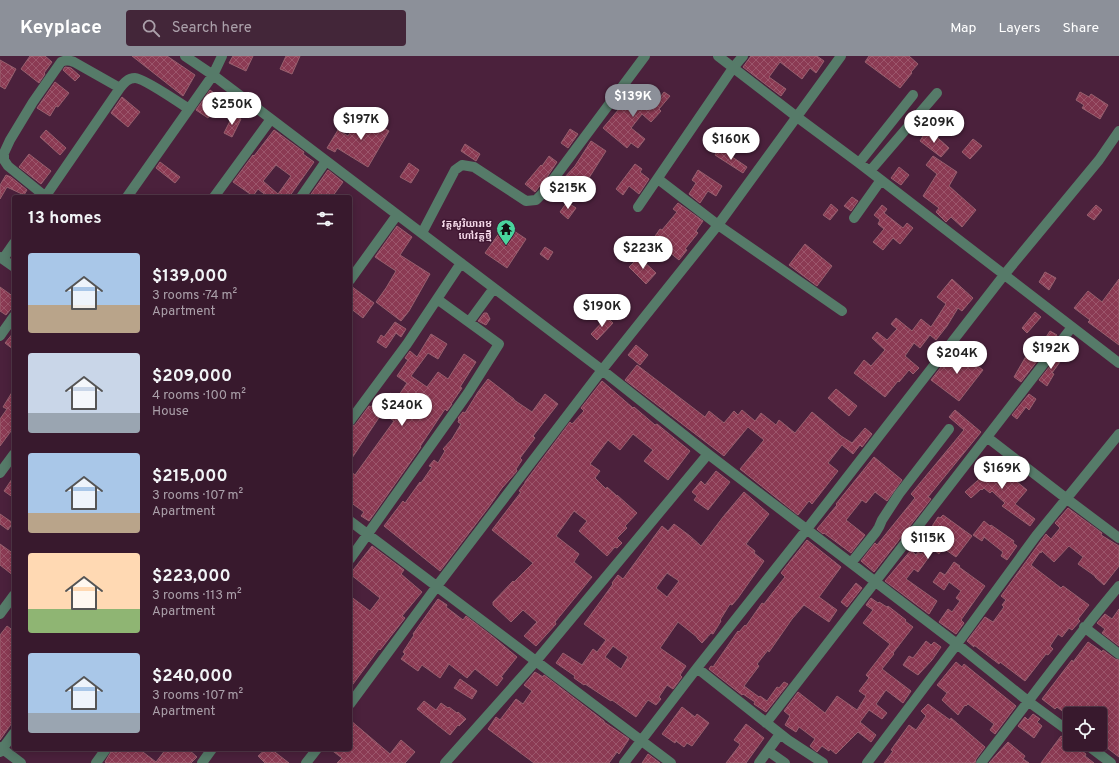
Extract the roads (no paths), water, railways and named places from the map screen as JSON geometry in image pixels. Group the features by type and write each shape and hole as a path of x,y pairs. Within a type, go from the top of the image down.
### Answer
{"street":[{"path":"185,56 213,75 462,263 1063,727"},
{"path":"128,195 213,75 222,56"},
{"path":"422,233 455,170 462,165 474,167 526,201 536,200 543,193 645,56"},
{"path":"718,56 1119,363"},
{"path":"638,207 733,68 743,56"},
{"path":"352,701 437,586 602,370 718,225 841,56"},
{"path":"44,195 8,166 4,160 4,153 10,140 38,95 61,62 68,60 74,62 120,88"},
{"path":"47,195 120,88 129,79 140,78 189,109"},
{"path":"870,171 937,93"},
{"path":"859,163 913,95"},
{"path":"215,195 271,119"},
{"path":"624,763 1004,275 1099,160 1119,131"},
{"path":"302,195 326,161"},
{"path":"658,179 718,225 842,311"},
{"path":"854,218 881,180"},
{"path":"352,277 397,215"},
{"path":"12,246 2,258 12,266"},
{"path":"352,418 396,360 462,263"},
{"path":"469,322 494,288"},
{"path":"352,557 468,393 499,344 437,299"},
{"path":"0,336 12,319"},
{"path":"766,723 1072,328"},
{"path":"851,563 876,532 899,494 949,429"},
{"path":"867,763 1036,536 1119,434"},
{"path":"988,438 1119,538"},
{"path":"445,763 536,661 708,454"},
{"path":"0,473 12,457"},
{"path":"352,522 671,763"},
{"path":"981,763 1029,702 1084,627 1119,586"},
{"path":"0,614 12,598"},
{"path":"1084,627 1119,654"},
{"path":"697,668 780,734 823,763"},
{"path":"759,763 780,734"},
{"path":"12,735 1,749 21,763"},
{"path":"96,763 105,751"},
{"path":"202,763 211,751"},
{"path":"306,763 315,751"},
{"path":"768,751 785,763"},
{"path":"1095,751 1111,763"}],"place":[{"name":"វត្តសូរិយារាម ហៅវត្តថ្មី","path":"506,246"}]}
